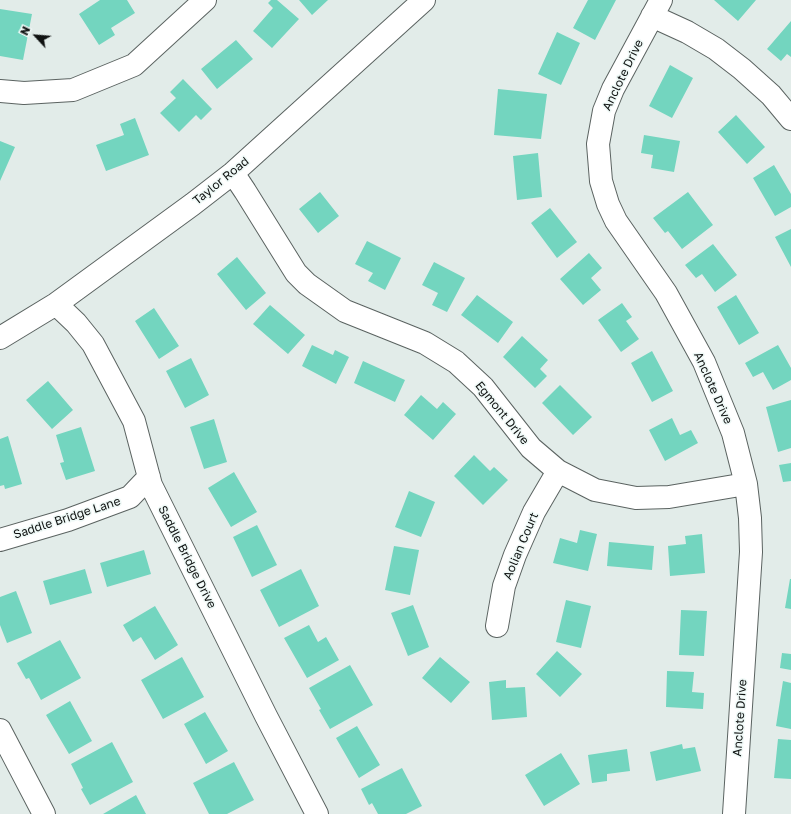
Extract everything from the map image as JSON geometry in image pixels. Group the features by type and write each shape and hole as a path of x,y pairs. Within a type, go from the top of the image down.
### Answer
{"street":[{"path":"0,91 24,93 74,90 134,65 205,0"},
{"name":"Taylor Road","path":"0,338 56,304 233,173 424,0"},
{"path":"657,8 687,32 716,49 742,69 771,95 791,119"},
{"name":"Anclote Drive","path":"657,8 613,89 604,111 598,144 601,181 608,204 616,221 666,293 704,362 733,433 746,484 750,518 751,552 734,814"},
{"name":"Egmont Drive","path":"233,173 296,273 307,284 345,311 425,343 456,362 483,387 531,448 558,471 596,490 636,498 669,497 746,484"},
{"name":"Saddle Bridge Drive","path":"56,304 76,323 92,344 134,421 151,485 266,716 317,814"},
{"name":"Aolian Court","path":"497,626 504,586 515,555 534,512 558,471"},
{"name":"Saddle Bridge Lane","path":"0,540 68,520 130,497 149,477"},
{"path":"0,730 44,814"}],"building":[{"path":"100,0 127,0 135,13 111,28 115,35 99,45 79,14"},
{"path":"271,0 277,0 299,19 272,48 253,31 273,8 268,3"},
{"path":"299,0 328,0 312,15"},
{"path":"588,0 616,0 595,40 573,28"},
{"path":"714,0 756,0 738,21"},
{"path":"0,9 32,14 23,60 0,56"},
{"path":"791,21 791,57 787,54 781,61 767,49"},
{"path":"557,32 580,43 561,85 538,74"},
{"path":"236,40 253,59 217,89 201,69"},
{"path":"670,65 693,78 672,118 649,106"},
{"path":"183,79 212,109 201,120 196,115 179,132 160,113 176,98 170,92"},
{"path":"498,89 547,94 541,139 494,135"},
{"path":"736,115 765,147 747,164 718,132"},
{"path":"135,118 149,155 106,171 96,145 124,135 120,124"},
{"path":"644,135 680,141 674,172 651,168 653,155 641,153"},
{"path":"0,141 15,147 0,181"},
{"path":"538,153 542,197 517,200 513,156"},
{"path":"774,165 791,194 791,207 775,216 753,178"},
{"path":"320,192 339,216 318,233 299,209"},
{"path":"688,192 713,225 682,249 668,231 665,233 653,218"},
{"path":"550,208 577,242 557,258 531,223"},
{"path":"791,229 791,267 775,237"},
{"path":"367,241 401,258 385,290 368,281 373,273 355,264"},
{"path":"713,244 737,275 715,292 702,274 696,278 685,265"},
{"path":"589,253 602,268 591,278 601,290 583,305 560,279"},
{"path":"237,257 266,293 246,310 217,274"},
{"path":"434,262 465,278 447,312 432,305 438,293 422,285"},
{"path":"477,295 513,322 498,343 461,315"},
{"path":"736,295 759,333 739,345 717,307"},
{"path":"622,303 632,317 626,321 639,339 621,352 598,320"},
{"path":"270,305 305,335 288,354 253,324"},
{"path":"154,308 179,346 159,359 135,321"},
{"path":"522,336 548,360 540,369 547,376 535,388 503,357"},
{"path":"312,345 333,355 335,350 349,357 336,384 302,366"},
{"path":"778,345 791,368 791,380 773,390 763,372 753,377 745,363"},
{"path":"652,351 673,391 652,402 631,363"},
{"path":"191,358 209,395 185,408 166,371"},
{"path":"363,361 405,380 395,402 354,383"},
{"path":"48,381 73,410 52,429 26,400"},
{"path":"560,385 592,417 573,435 542,403"},
{"path":"421,395 437,409 443,402 456,414 433,440 404,415"},
{"path":"791,400 791,448 778,452 766,407"},
{"path":"672,418 680,435 691,430 698,443 665,461 649,430"},
{"path":"214,419 227,462 204,469 190,427"},
{"path":"81,427 95,471 66,480 60,463 64,462 56,435"},
{"path":"8,436 22,484 5,489 4,485 0,486 0,439"},
{"path":"474,455 490,471 494,467 508,480 483,505 454,476"},
{"path":"791,463 791,481 783,482 779,465"},
{"path":"234,472 257,512 231,527 208,488"},
{"path":"409,491 435,502 421,537 395,527"},
{"path":"257,525 277,565 252,577 233,537"},
{"path":"580,530 597,534 588,571 553,563 560,538 577,543"},
{"path":"702,534 705,573 670,576 668,546 686,544 685,536"},
{"path":"609,542 654,546 652,570 607,566"},
{"path":"394,546 419,550 410,595 385,590"},
{"path":"144,550 151,574 107,587 100,563"},
{"path":"85,569 92,593 50,605 43,581"},
{"path":"301,569 319,606 279,627 260,590"},
{"path":"791,579 791,609 785,608"},
{"path":"16,591 32,633 7,643 0,625 0,597"},
{"path":"566,600 591,606 581,648 556,642"},
{"path":"413,605 429,647 408,656 391,613"},
{"path":"155,606 178,645 155,660 141,637 133,642 123,625"},
{"path":"681,610 707,611 704,656 679,655"},
{"path":"309,625 318,642 326,637 339,660 307,678 284,638"},
{"path":"60,640 81,678 41,700 29,678 26,679 17,663"},
{"path":"557,651 582,674 560,697 536,674"},
{"path":"782,653 791,654 791,670 780,668"},
{"path":"182,657 204,697 163,719 141,680"},
{"path":"440,657 470,682 451,703 422,678"},
{"path":"350,665 373,705 330,729 309,688"},
{"path":"667,671 694,672 692,692 704,693 703,709 666,707"},
{"path":"506,680 506,688 525,687 527,717 492,720 489,682"},
{"path":"783,681 791,683 791,729 776,726"},
{"path":"70,701 92,741 69,754 46,715"},
{"path":"205,712 228,751 206,764 184,724"},
{"path":"357,726 380,765 359,778 336,738"},
{"path":"778,739 791,740 791,779 774,778"},
{"path":"112,742 133,782 90,805 81,789 83,788 71,764"},
{"path":"682,744 683,749 695,747 701,771 656,781 650,752"},
{"path":"627,749 630,771 607,774 607,781 592,783 588,755"},
{"path":"561,753 580,784 544,806 525,775"},
{"path":"234,762 254,800 227,814 209,814 193,783"},
{"path":"402,768 422,806 406,814 378,814 372,803 369,805 361,789"},
{"path":"136,795 146,814 103,814"}]}
